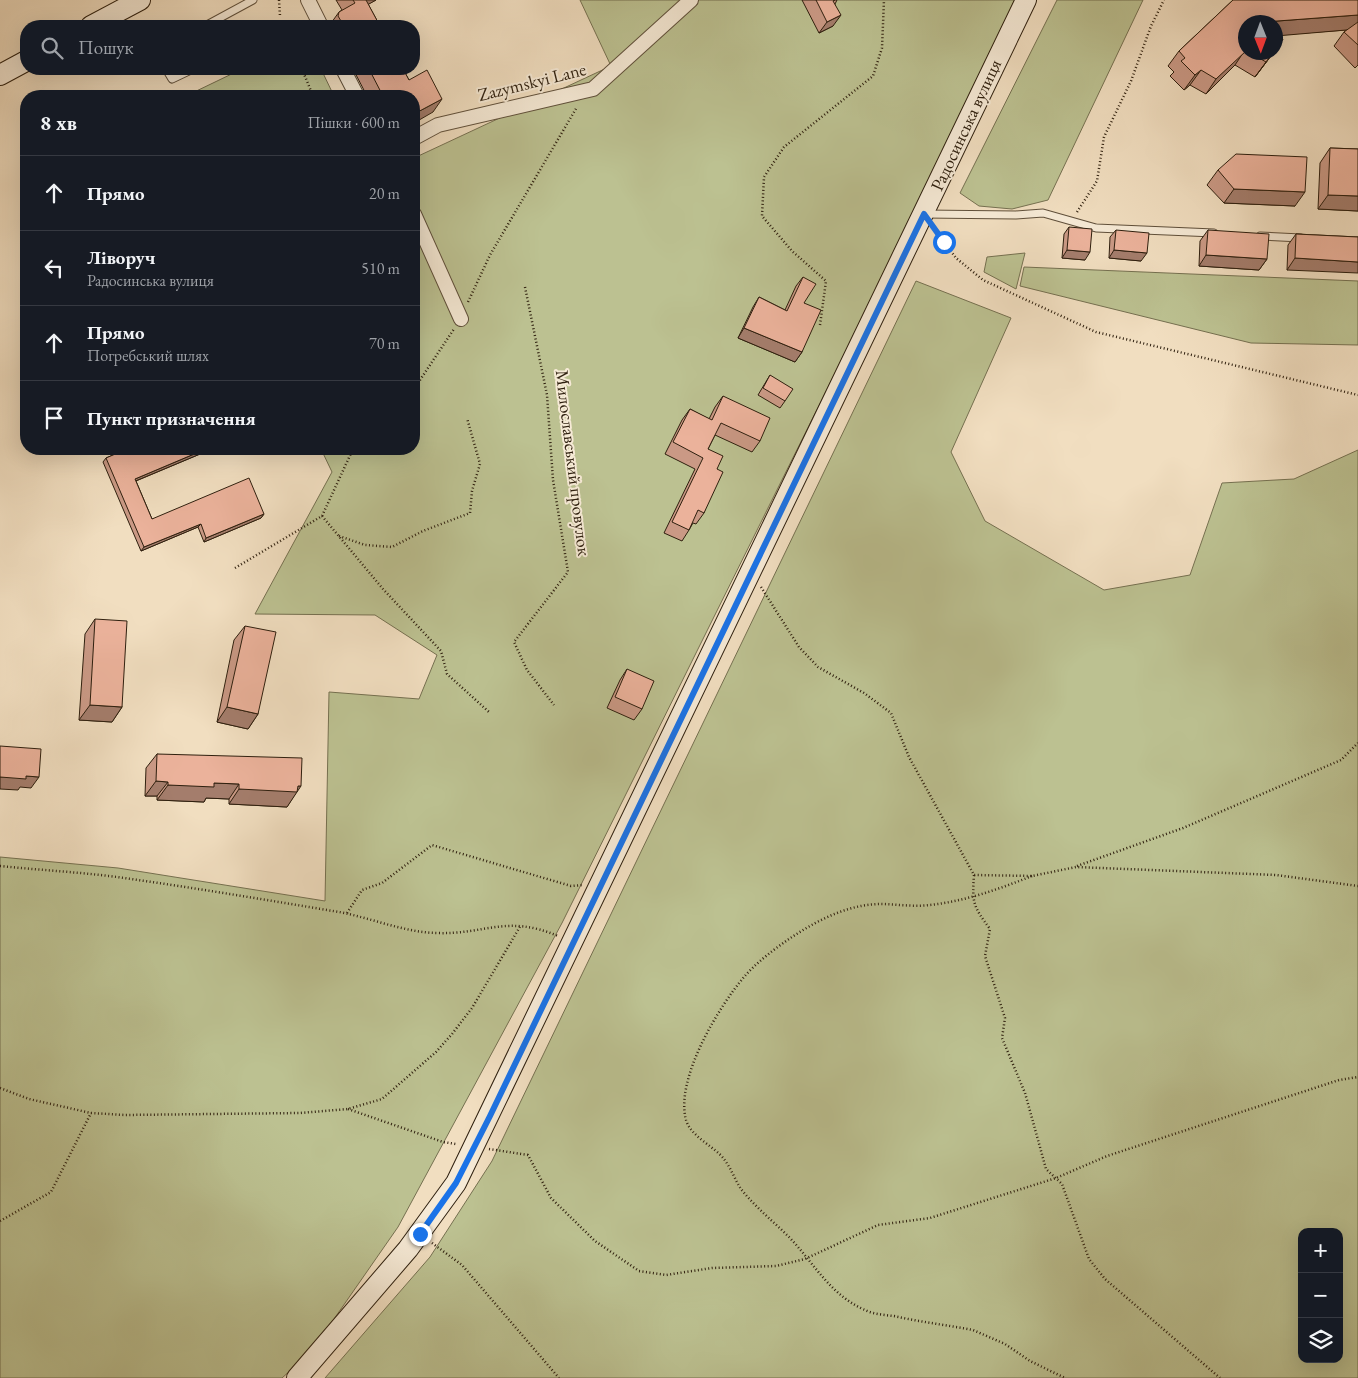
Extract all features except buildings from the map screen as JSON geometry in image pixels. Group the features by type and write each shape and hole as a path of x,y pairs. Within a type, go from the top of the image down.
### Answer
{"main road":[{"path":"102,20 140,0"},
{"name":"Радосинська вулиця","path":"297,1378 319,1355 420,1234 456,1183 752,573 1026,0"},
{"path":"0,75 20,64"}],"street":[{"path":"308,0 318,20"},
{"name":"Zazymskyi Lane","path":"420,134 438,124 593,89 691,0"},
{"path":"346,75 354,90"},
{"path":"420,227 461,318"}],"lane":[{"path":"216,20 253,0"},
{"path":"170,75 172,79 181,75"},
{"path":"924,214 1016,215 1042,213 1096,228 1222,234"},
{"path":"1251,235 1310,238"}],"path":[{"path":"279,0 281,20"},
{"path":"820,325 826,280 792,251 762,216 764,177 784,147 873,76 882,48 884,0"},
{"path":"1072,221 1097,181 1104,137 1130,82 1151,26 1164,0"},
{"path":"304,75 311,90"},
{"path":"420,380 461,318 490,255 572,113 593,89"},
{"path":"924,214 956,258 983,280 1096,332 1358,395"},
{"name":"Милославський провулок","path":"525,287 547,395 553,480 568,572 514,642 527,670 554,704"},
{"path":"338,536 365,545 392,547 423,531 470,513 472,491 480,464 467,418"},
{"path":"235,568 322,516 350,455"},
{"path":"322,516 383,589 441,650 447,674 489,712"},
{"path":"752,573 799,647 818,667 864,693 891,713 909,756 974,875 973,897 975,909 990,929 985,956 1005,1018 1002,1038 1025,1093 1046,1170 1062,1184 1090,1259 1105,1279 1220,1378"},
{"path":"1065,1378 1030,1361 1005,1344 982,1333 866,1311 848,1301 829,1286 814,1266 805,1259 791,1239 741,1188 724,1160 712,1146 695,1133 686,1121 685,1101 688,1081 704,1039 740,983 756,966 789,939 836,913 853,907 880,904 927,905 973,897 1032,876 1076,867 1183,828 1341,760 1358,743"},
{"path":"347,913 362,890 382,883 432,845 571,886 602,883"},
{"path":"0,866 115,877 347,913 407,929 436,934 499,925 521,925 541,929 573,942"},
{"path":"1076,867 1276,875 1358,886"},
{"path":"974,875 1032,876"},
{"path":"0,1088 29,1099 91,1113 135,1115 300,1113 348,1109 382,1099 436,1052 472,1008 521,925"},
{"path":"348,1109 442,1142 528,1156 551,1198 595,1241 640,1271 666,1275 712,1268 776,1266 805,1259 878,1225 930,1218 1056,1178 1107,1156 1339,1080 1358,1077"},
{"path":"0,1221 51,1192 91,1113"},
{"path":"420,1234 462,1265 559,1378"}],"green space":[{"path":"580,0 1015,0 840,363 562,923 398,1227 311,1352 282,1378 0,1378 0,857 118,868 325,901 329,692 419,699 437,655 375,615 255,614 332,472 324,455 420,455 420,155 611,66"},
{"path":"1057,0 1143,0 1048,200 1012,209 979,206 960,193"},
{"path":"230,75 324,75 331,90 198,90"},
{"path":"1025,253 1016,289 984,272 987,257"},
{"path":"1024,267 1358,281 1358,345 1251,343 1020,286"},
{"path":"916,281 1011,318 951,452 985,521 1104,590 1190,575 1222,483 1294,479 1358,450 1358,1378 325,1378 430,1257 492,1161"}],"route":[{"path":"420,1234 456,1183 490,1116 924,214 944,242"}]}
